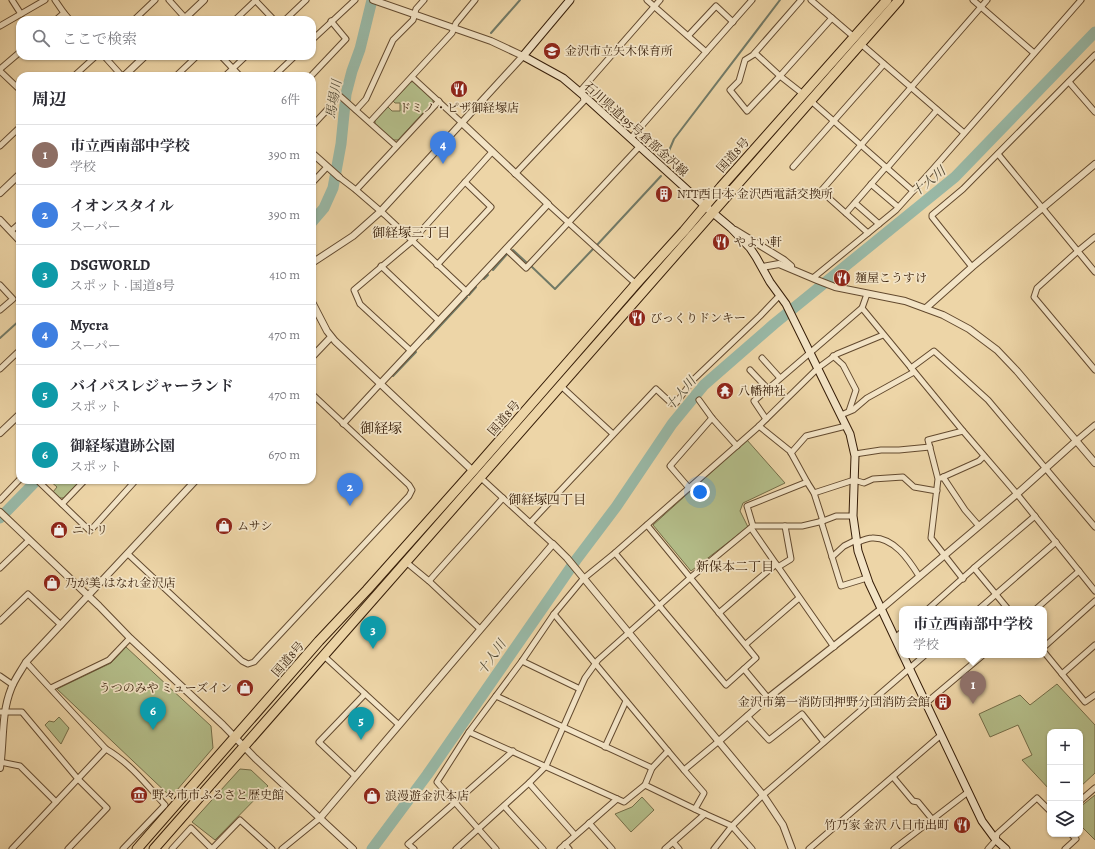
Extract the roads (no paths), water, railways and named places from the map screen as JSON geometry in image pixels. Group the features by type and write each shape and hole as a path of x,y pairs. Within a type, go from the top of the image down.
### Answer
{"highway":[{"name":"国道8号","path":"137,849 319,641 560,386 709,209 721,187 887,0"},
{"name":"国道8号","path":"154,849 406,562 477,474 636,284 811,101 899,0"}],"main road":[{"path":"523,56 569,0"},
{"name":"石川県道195号倉部金沢線","path":"523,56 563,78 731,228 750,248 770,282 786,304 809,353"},
{"path":"809,353 818,368 850,434 855,454 853,516 856,541 867,578 899,646"},
{"path":"905,658 982,821 996,840 1006,849"}],"street":[{"path":"12,0 21,14"},
{"path":"18,16 45,0"},
{"path":"56,0 67,16"},
{"path":"138,16 155,0"},
{"path":"169,0 182,16"},
{"path":"188,16 204,0"},
{"path":"239,16 256,0 270,16"},
{"path":"288,16 306,0"},
{"path":"316,36 355,0"},
{"path":"316,260 353,236 380,212 523,56 491,41 375,0"},
{"path":"356,110 366,99 393,40 413,20 416,9 424,0"},
{"path":"370,122 452,33 456,23 475,0"},
{"path":"648,0 706,52"},
{"path":"516,174 584,101 582,89 660,0"},
{"path":"631,138 752,0"},
{"path":"801,0 755,53 745,60 738,81 730,90 747,111 832,18"},
{"path":"811,0 854,37"},
{"path":"973,0 1034,54"},
{"path":"868,233 821,191 988,0"},
{"path":"815,279 898,207 1081,0"},
{"path":"688,36 716,6 733,22"},
{"path":"61,16 64,13"},
{"path":"0,26 16,17"},
{"path":"315,72 346,38 331,22"},
{"path":"861,44 964,133"},
{"path":"755,53 780,76 804,94"},
{"path":"972,266 932,217 932,214 963,189 1095,55"},
{"path":"16,56 0,70 16,86"},
{"path":"78,72 92,60"},
{"path":"108,60 119,72"},
{"path":"127,72 141,60"},
{"path":"180,72 193,60"},
{"path":"225,60 236,72"},
{"path":"229,72 242,60"},
{"path":"278,72 291,60"},
{"path":"793,167 884,64"},
{"path":"412,76 492,152 636,284"},
{"path":"1069,82 1095,112"},
{"path":"316,122 340,96 396,146"},
{"path":"356,190 439,101"},
{"path":"811,101 913,190"},
{"path":"846,213 937,110"},
{"path":"0,146 16,131"},
{"path":"506,249 526,268 640,146"},
{"path":"411,351 360,304 354,290 412,241 492,152"},
{"path":"998,154 1095,272"},
{"path":"316,157 339,178 356,190 467,292"},
{"path":"926,308 972,266 1095,164"},
{"path":"316,180 330,169"},
{"path":"0,193 16,178"},
{"path":"437,265 492,207 465,182"},
{"path":"871,184 898,207"},
{"path":"855,203 879,224"},
{"path":"343,424 548,204"},
{"path":"0,220 16,237"},
{"path":"11,231 16,227"},
{"path":"731,228 784,260 795,270"},
{"path":"1095,237 1037,288 1034,297 1095,370"},
{"path":"762,267 779,264 835,287 905,301 926,308 969,329 997,350 1017,371 1095,463"},
{"path":"381,266 439,321"},
{"path":"0,285 13,298 0,310"},
{"path":"766,419 754,401 862,308 867,294"},
{"path":"530,523 656,389 671,403 676,403 694,378 760,316 780,295"},
{"path":"862,308 912,370 1017,494 1095,591"},
{"path":"316,309 331,337 567,558 762,795 783,825 792,849"},
{"path":"496,849 437,782 469,732 522,661 554,614 583,579 616,553 737,446 818,368 836,354 883,335"},
{"path":"316,353 331,337"},
{"path":"841,415 912,370 934,351 988,400 1095,527"},
{"path":"0,369 16,354"},
{"path":"833,356 843,365 856,390 849,411"},
{"path":"762,358 780,378"},
{"path":"750,370 768,389"},
{"path":"560,386 613,434"},
{"path":"128,554 242,661 248,664 252,663 411,493 412,490 409,485 316,398"},
{"path":"699,400 712,418 737,446"},
{"path":"0,433 16,418"},
{"path":"689,488 670,466 712,418"},
{"path":"684,770 768,698 881,609 1017,494 1095,425"},
{"path":"759,426 791,452 814,493 841,586 867,578"},
{"path":"791,452 806,436 846,426"},
{"path":"963,431 928,440 940,478 979,526"},
{"path":"855,454 881,450 930,447"},
{"path":"940,478 979,461 984,456"},
{"path":"814,493 854,480 864,483 873,479 903,477 914,487 937,491"},
{"path":"940,478 931,538 963,579"},
{"path":"807,482 747,506 752,527 799,598 834,647"},
{"path":"0,500 16,484"},
{"path":"41,484 90,531 132,484"},
{"path":"62,504 81,484"},
{"path":"56,802 20,766 0,764 2,712 13,685 26,662 192,484"},
{"path":"429,581 503,498"},
{"path":"0,512 244,747 353,849"},
{"path":"456,849 546,766 585,678 595,664 628,632 660,606 690,578 752,527 802,526 836,516 853,516"},
{"path":"932,606 1035,516"},
{"path":"616,553 726,685 744,669 756,658 647,525"},
{"path":"719,613 777,565 791,559 785,526"},
{"path":"832,557 844,546 856,541 870,538 883,539 901,552 920,576"},
{"path":"0,568 29,540"},
{"path":"982,606 1056,542"},
{"path":"282,849 320,818 553,544"},
{"path":"406,562 429,581 480,629"},
{"path":"974,568 1006,606"},
{"path":"1039,606 1079,571"},
{"path":"0,621 28,594 61,625"},
{"path":"746,644 799,598"},
{"path":"1047,644 1095,601"},
{"path":"554,614 704,793 695,809"},
{"path":"895,638 899,635"},
{"path":"51,688 109,660 130,638"},
{"path":"1062,674 1095,645"},
{"path":"324,656 399,725"},
{"path":"1047,656 1085,702 1095,695"},
{"path":"714,849 732,826 762,795 922,658"},
{"path":"926,703 979,658"},
{"path":"522,661 580,689"},
{"path":"26,662 106,749 118,756 134,770 165,805 123,849"},
{"path":"744,669 768,698"},
{"path":"0,676 13,685"},
{"path":"355,776 319,742 365,694"},
{"path":"496,696 652,768"},
{"path":"605,746 626,701"},
{"path":"2,712 22,712 78,779 107,808 68,849"},
{"path":"747,716 769,740 802,714 824,742"},
{"path":"469,732 624,802 645,785 652,768 668,751"},
{"path":"808,849 941,735"},
{"path":"12,849 106,749"},
{"path":"414,849 408,844 513,751"},
{"path":"893,777 914,801 918,802 932,819"},
{"path":"529,783 575,835"},
{"path":"645,785 732,826 752,849"},
{"path":"1083,798 1095,788"},
{"path":"894,849 968,792"},
{"path":"988,849 996,840 997,834 1037,798 1047,808"},
{"path":"560,849 617,799"},
{"path":"504,806 543,849"},
{"path":"665,849 705,814"},
{"path":"172,849 191,828 212,849 240,820 272,849"},
{"path":"589,823 612,849"},
{"path":"1065,849 1076,839 1074,837"},
{"path":"673,842 680,849"},
{"path":"565,844 569,849"}],"waterway":[{"name":"馬場川","path":"316,217 324,208 333,188 341,144 346,94 360,49 372,0"},
{"path":"491,33 520,0"},
{"path":"666,158 674,139 780,0"},
{"name":"十人川","path":"372,849 427,775 576,560 616,507 672,424 704,385 774,324 955,177 1095,32"},
{"path":"597,245 661,176"},
{"path":"531,266 555,289 593,249"},
{"path":"513,250 526,262"},
{"path":"493,270 507,254"},
{"path":"484,279 488,275"},
{"path":"469,295 476,287"},
{"path":"428,339 467,297"},
{"path":"0,338 16,324"},
{"path":"393,376 416,352"},
{"name":"馬場川","path":"0,518 33,484"}],"place":[{"name":"金沢市立矢木保育所","path":"552,51"},
{"name":"ドミノ・ピザ御経塚店","path":"459,89"},
{"name":"Mycra","path":"443,164"},
{"name":"NTT西日本 金沢西電話交換所","path":"664,194"},
{"name":"やよい軒","path":"721,242"},
{"name":"麺屋こうすけ","path":"842,278"},
{"name":"びっくりドンキー","path":"637,318"},
{"name":"八幡神社","path":"725,391"},
{"name":"イオンスタイル","path":"350,506"},
{"name":"ムサシ","path":"224,526"},
{"name":"ニトリ","path":"59,530"},
{"name":"乃が美 はなれ金沢店","path":"52,583"},
{"name":"DSGWORLD","path":"373,649"},
{"name":"うつのみや ミューズイン","path":"245,688"},
{"name":"金沢市第一消防団押野分団消防会館","path":"943,702"},
{"name":"市立西南部中学校","path":"973,704"},
{"name":"御経塚遺跡公園","path":"153,730"},
{"name":"バイパスレジャーランド","path":"361,740"},
{"name":"野々市市ふるさと歴史館","path":"139,795"},
{"name":"浪漫遊金沢本店","path":"372,796"},
{"name":"竹乃家 金沢 八日市出町","path":"962,825"}],"district":[{"name":"御経塚三丁目","path":"411,232"},
{"name":"御経塚","path":"381,428"},
{"name":"御経塚四丁目","path":"547,499"},
{"name":"新保本二丁目","path":"735,566"}]}
